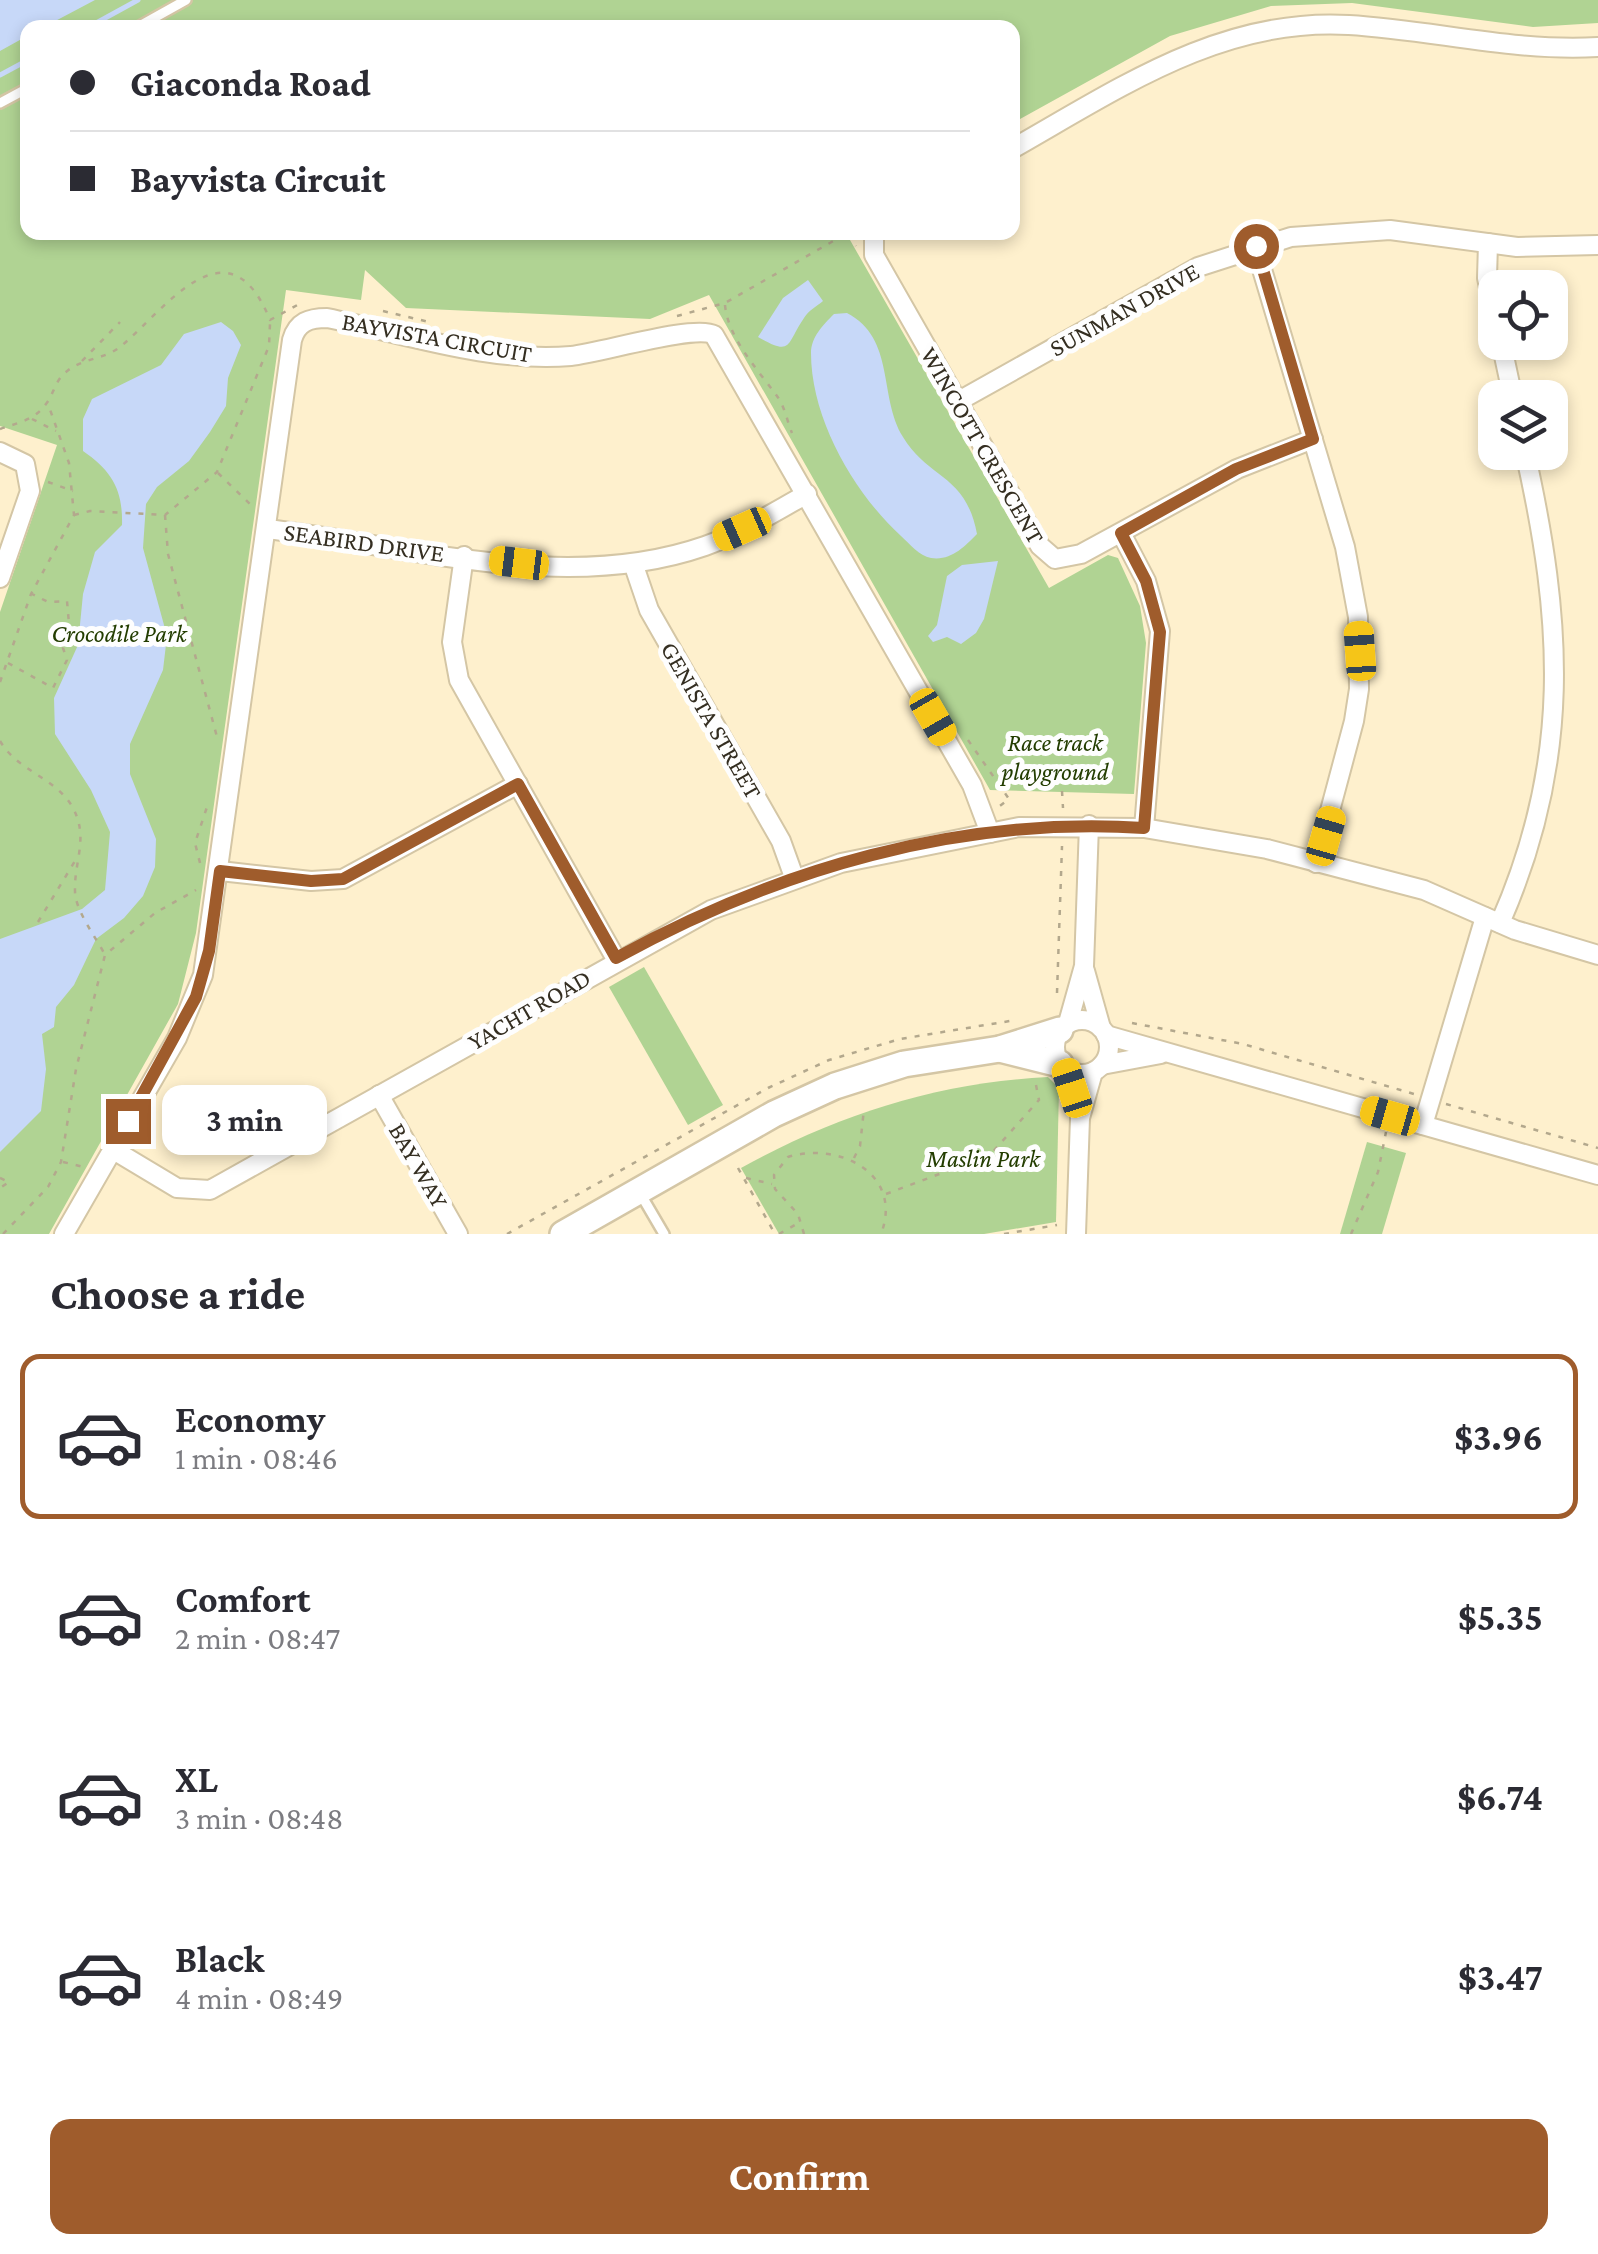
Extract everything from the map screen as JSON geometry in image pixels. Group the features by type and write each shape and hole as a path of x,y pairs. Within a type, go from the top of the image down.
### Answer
{"street":[{"path":"1020,144 1153,69 1190,52 1257,32 1345,24 1527,49 1598,46"},
{"name":"SUNMAN DRIVE","path":"957,402 1198,267 1256,246 1358,229 1418,232 1547,248 1598,245"},
{"name":"WINCOTT CRESCENT","path":"874,240 874,255 1046,554 1068,560 1236,469 1313,439"},
{"path":"1487,270 1488,243"},
{"path":"1256,246 1352,578 1360,651 1360,689 1347,761 1316,863"},
{"name":"BAYVISTA CIRCUIT","path":"64,1234 196,997 209,951 292,340 301,324 315,318 529,356 607,351 706,330 722,345 972,785 990,833"},
{"path":"0,452 25,464 30,484 0,578"},
{"path":"1423,1125 1493,920 1542,793 1555,697 1552,595 1528,470"},
{"name":"SEABIRD DRIVE","path":"266,528 547,566 632,563 706,545 807,494"},
{"path":"1121,533 1146,581 1160,632 1144,828"},
{"path":"464,556 454,619 454,661 470,702 616,958"},
{"name":"GENISTA STREET","path":"632,563 649,610 781,841 794,877"},
{"path":"220,871 311,881 343,879 518,784"},
{"path":"1080,1118 1054,1047 1084,966 1089,825"},
{"name":"YACHT ROAD","path":"112,1149 178,1188 210,1190 616,958 710,910 794,877 866,856 990,833 1089,825 1144,828 1234,842 1424,890 1493,920 1598,955"},
{"path":"1076,1234 1080,1118 1097,1068 1108,1051 1084,966"},
{"path":"563,1234 774,1114 836,1086 921,1060 1000,1049 1086,1020 1104,1032 1162,1054 1598,1176"},
{"path":"1000,1049 1063,1066 1097,1068 1162,1054"},
{"name":"BAY WAY","path":"380,1095 458,1234"}],"lane":[{"path":"150,20 186,0"},
{"path":"639,1190 664,1234"}],"path":[{"path":"853,240 862,255"},
{"path":"74,515 165,514 217,472 269,346 270,320"},
{"path":"81,362 120,322"},
{"path":"0,682 31,594 74,515 69,464 48,403"},
{"path":"31,419 57,431"},
{"path":"217,472 250,505 269,506"},
{"path":"165,514 168,554 218,726 217,739"},
{"path":"6,663 53,688 67,660 63,648 70,635 67,601 48,602 31,594"},
{"path":"0,742 9,756 64,795 79,822 81,850 76,898 105,955"},
{"path":"0,761 9,756"},
{"path":"1057,1004 1062,792"},
{"path":"200,877 195,843 209,802"},
{"path":"38,922 81,850"},
{"path":"4,1234 48,1187 61,1162 76,1069 105,955 154,913 199,888"},
{"path":"507,1234 768,1088 829,1060 900,1038 1020,1020"},
{"path":"1123,1021 1207,1035 1598,1148"},
{"path":"884,1195 990,1156 1040,1100 1034,1076"},
{"path":"1351,1234 1378,1172 1399,1089"},
{"path":"854,1159 860,1146 864,1109"},
{"path":"774,1184 782,1162 800,1153 854,1159 866,1168 884,1195 880,1234"},
{"path":"738,1168 777,1234 801,1221"},
{"path":"0,1178 9,1182 0,1188"},
{"path":"743,1178 774,1184 801,1221 804,1234"},
{"path":"1004,1234 1057,1225"}],"green space":[{"path":"0,0 1598,0 1598,23 1533,27 1352,3 1271,6 1170,36 1020,119 1020,20 20,20 20,240 850,240 1049,588 1108,555 1118,558 1140,606 1146,643 1134,794 990,790 709,295 650,319 406,308 365,270 361,300 286,290 196,933 178,1004 49,1234 0,1234 0,612 57,445 0,426"},
{"path":"644,967 723,1105 688,1125 609,987"},
{"name":"Maslin Park","path":"1048,1077 1059,1088 1056,1222 984,1234 779,1234 741,1168 815,1132 889,1105 967,1086"},
{"path":"1367,1142 1406,1153 1382,1234 1340,1234"}],"water":[{"path":"0,0 95,0 57,20 20,20 20,40 0,51"},
{"path":"808,280 823,301 806,315 787,345 777,346 758,337 783,298"},
{"path":"847,313 862,324 880,353 895,421 903,437 955,488 972,514 977,534 951,555 931,558 911,546 867,499 827,429 813,378 812,347 818,332 834,314"},
{"path":"221,322 233,331 241,345 228,378 226,406 189,461 157,487 146,504 143,548 167,636 163,670 130,744 130,774 156,839 155,867 143,896 124,918 96,939 74,985 56,1007 54,1027 42,1034 46,1069 41,1111 0,1152 0,939 82,909 105,890 110,832 91,790 55,734 54,698 78,645 83,594 95,552 122,525 114,482 83,451 83,419 92,399 161,365 184,334"},
{"path":"998,561 984,619 976,633 961,644 947,637 933,642 928,636 937,625 947,576 962,565"}],"waterway":[{"path":"102,20 138,0"},
{"path":"0,75 20,64"}],"route":[{"path":"128,1121 177,1038 196,997 209,951 220,871 328,882 357,875 518,784 616,958 740,897 866,856 1038,825 1144,828 1160,632 1146,581 1121,533 1236,469 1313,439 1256,246"}],"park label":[{"name":"Crocodile Park","path":"119,633"},
{"name":"Race track playground","path":"1055,756"}]}
